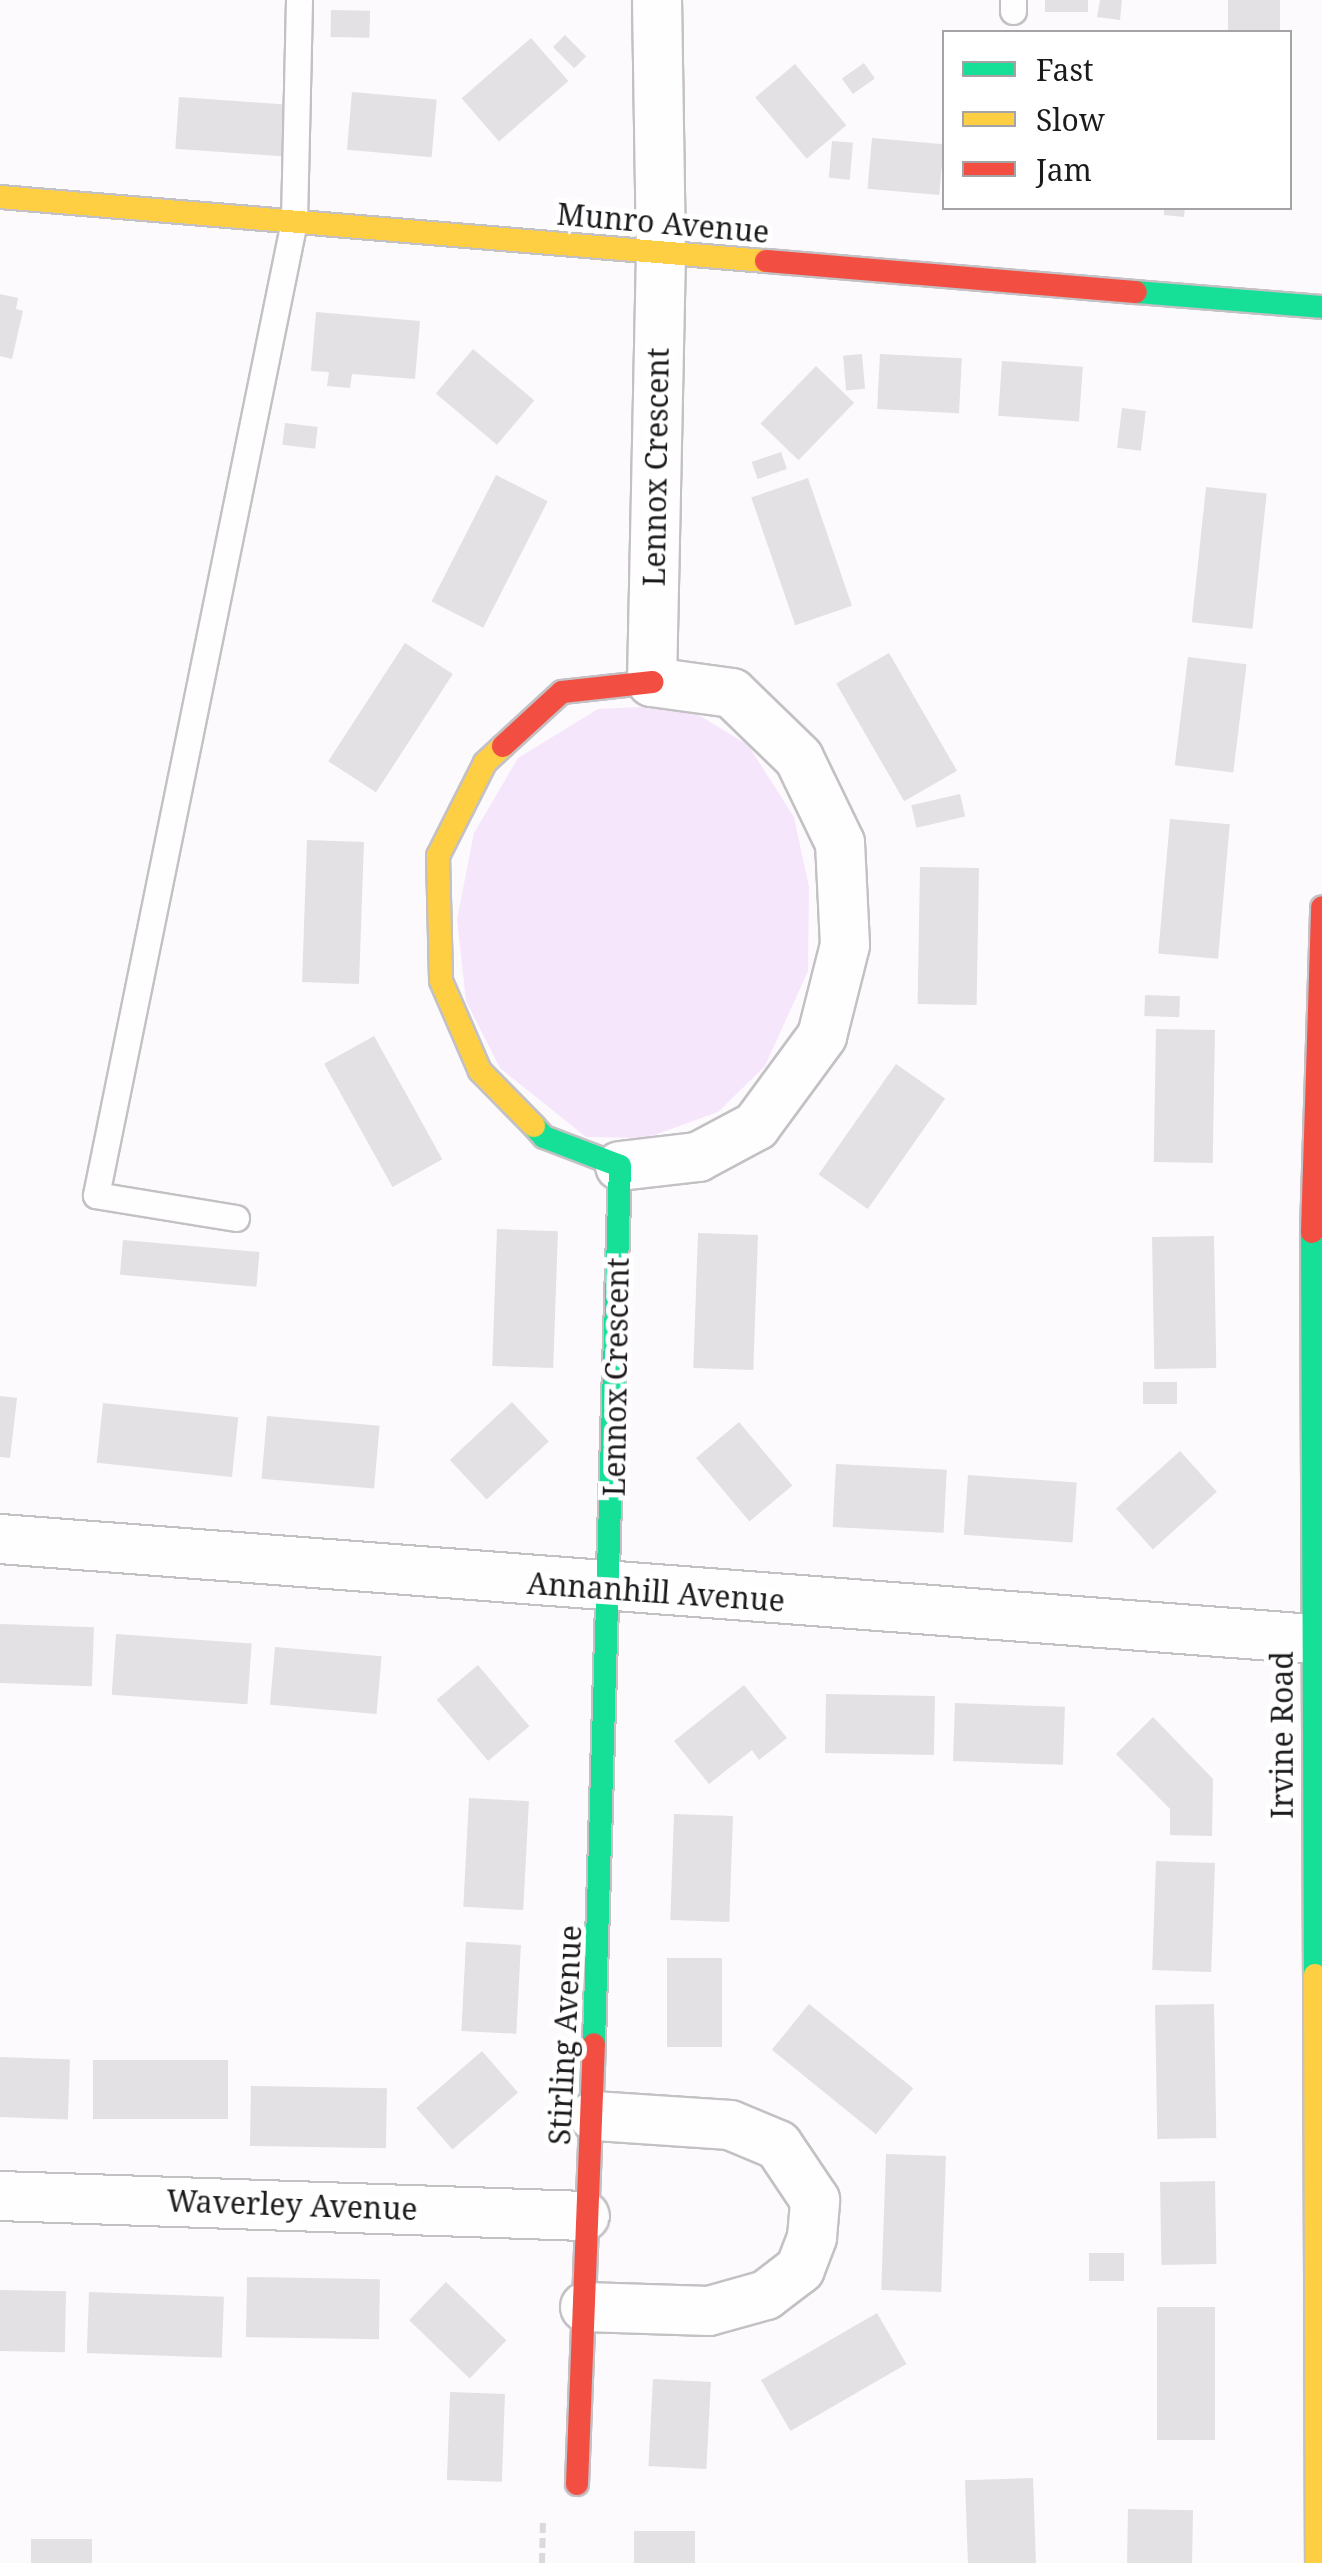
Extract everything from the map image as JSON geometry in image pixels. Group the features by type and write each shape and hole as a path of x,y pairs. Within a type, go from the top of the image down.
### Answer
{"main road":[{"name":"Munro Avenue","path":"0,196 1322,306"},
{"path":"620,1166 544,1137 480,1071 441,981 438,856 485,763 562,692 652,682"},
{"name":"Irvine Road","path":"1318,2563 1312,1212 1322,907"},
{"name":"Lennox Crescent","path":"612,1589 620,1166"},
{"name":"Stirling Avenue","path":"578,2484 585,2216 593,2116 612,1589"}],"street":[{"name":"Lennox Crescent","path":"652,682 661,253 656,0"},
{"path":"620,1166 698,1157 756,1126 822,1036 845,945 840,843 799,758 732,692 652,682"},
{"name":"Annanhill Avenue","path":"0,1539 612,1589 1312,1639"},
{"path":"585,2306 709,2311 766,2295 800,2269 812,2237 815,2200 778,2144 730,2125 593,2116"},
{"name":"Waverley Avenue","path":"0,2196 585,2216"}],"lane":[{"path":"236,1218 96,1195 294,221 299,0"}],"shaded area":[{"path":"682,705 748,745 794,817 809,887 808,971 765,1066 718,1112 646,1138 586,1137 500,1068 466,1001 457,919 474,833 518,758 598,709"}],"building":[{"path":"1045,0 1088,0 1088,12 1045,12"},
{"path":"1100,0 1122,0 1120,20 1097,17"},
{"path":"1228,0 1280,0 1280,30 1228,30"},
{"path":"331,10 370,11 370,38 331,37"},
{"path":"565,35 586,56 574,68 553,47"},
{"path":"531,38 568,81 499,141 462,98"},
{"path":"864,63 875,79 853,94 842,78"},
{"path":"795,64 846,125 807,159 755,97"},
{"path":"352,92 437,99 432,157 347,150"},
{"path":"179,97 292,105 288,157 175,149"},
{"path":"872,138 942,144 939,195 868,189"},
{"path":"832,141 853,143 850,180 829,178"},
{"path":"1164,210 1185,210 1184,217 1164,215"},
{"path":"0,294 18,298 16,309 23,311 12,359 0,356"},
{"path":"316,312 420,321 415,379 352,374 350,388 327,386 329,372 311,371"},
{"path":"473,349 534,400 497,445 436,393"},
{"path":"862,354 865,389 846,391 843,356"},
{"path":"880,354 962,358 959,413 877,409"},
{"path":"1002,361 1083,367 1079,422 998,416"},
{"path":"816,366 854,403 799,460 760,424"},
{"path":"1122,408 1146,411 1141,451 1117,448"},
{"path":"285,423 318,427 315,449 282,445"},
{"path":"781,452 787,469 758,479 752,462"},
{"path":"496,475 548,501 483,628 432,602"},
{"path":"808,478 852,606 795,625 751,498"},
{"path":"1206,487 1267,493 1252,629 1192,622"},
{"path":"405,643 453,674 376,792 328,761"},
{"path":"889,653 957,771 904,801 836,684"},
{"path":"1188,657 1247,664 1233,772 1175,765"},
{"path":"960,794 965,816 916,828 911,805"},
{"path":"1170,819 1230,824 1218,959 1158,953"},
{"path":"307,840 364,842 359,984 302,982"},
{"path":"920,867 979,868 977,1005 918,1004"},
{"path":"1145,995 1180,996 1179,1017 1144,1016"},
{"path":"1156,1029 1215,1030 1213,1163 1154,1162"},
{"path":"374,1036 442,1159 393,1187 324,1064"},
{"path":"896,1064 945,1098 868,1209 819,1175"},
{"path":"497,1229 558,1231 553,1368 492,1366"},
{"path":"698,1233 758,1235 753,1370 693,1368"},
{"path":"1214,1236 1216,1368 1154,1369 1152,1237"},
{"path":"123,1240 259,1252 256,1287 120,1275"},
{"path":"1143,1382 1177,1382 1177,1404 1143,1404"},
{"path":"0,1396 17,1398 10,1458 0,1457"},
{"path":"512,1402 549,1441 487,1499 450,1460"},
{"path":"103,1403 238,1417 232,1477 97,1463"},
{"path":"267,1416 380,1426 374,1489 262,1479"},
{"path":"739,1422 792,1486 749,1522 696,1458"},
{"path":"1180,1451 1217,1492 1153,1549 1116,1509"},
{"path":"836,1464 947,1470 944,1533 833,1527"},
{"path":"968,1475 1077,1483 1073,1542 964,1535"},
{"path":"0,1624 94,1627 92,1686 0,1683"},
{"path":"116,1634 252,1643 247,1704 112,1695"},
{"path":"275,1647 382,1656 377,1714 270,1705"},
{"path":"478,1665 529,1726 488,1761 437,1700"},
{"path":"744,1685 787,1738 759,1760 752,1750 709,1784 674,1741"},
{"path":"826,1694 935,1696 934,1755 825,1753"},
{"path":"955,1703 1065,1707 1063,1765 953,1761"},
{"path":"1153,1717 1213,1779 1212,1836 1170,1835 1170,1809 1116,1754"},
{"path":"469,1798 529,1801 523,1910 463,1907"},
{"path":"674,1814 733,1816 729,1922 670,1920"},
{"path":"1156,1861 1215,1863 1211,1972 1152,1970"},
{"path":"466,1942 521,1945 516,2034 461,2031"},
{"path":"667,1958 722,1958 722,2047 667,2047"},
{"path":"809,2004 913,2088 876,2134 772,2050"},
{"path":"1214,2004 1216,2138 1157,2139 1155,2005"},
{"path":"482,2051 518,2093 452,2150 416,2108"},
{"path":"0,2057 70,2059 68,2119 0,2117"},
{"path":"93,2060 228,2060 228,2119 93,2119"},
{"path":"251,2086 387,2088 386,2148 250,2146"},
{"path":"886,2154 946,2156 941,2292 881,2290"},
{"path":"1215,2181 1216,2264 1161,2265 1160,2182"},
{"path":"1089,2253 1124,2253 1124,2281 1089,2281"},
{"path":"247,2277 380,2279 379,2339 246,2337"},
{"path":"446,2282 506,2340 470,2378 409,2320"},
{"path":"0,2290 66,2291 65,2352 0,2351"},
{"path":"89,2292 224,2297 222,2358 87,2353"},
{"path":"1157,2307 1215,2307 1215,2440 1157,2440"},
{"path":"877,2313 906,2364 790,2431 761,2380"},
{"path":"653,2379 711,2382 706,2469 648,2466"},
{"path":"450,2392 505,2394 502,2482 447,2480"},
{"path":"1033,2478 1036,2563 968,2563 965,2480"},
{"path":"1128,2509 1193,2510 1192,2563 1127,2563"},
{"path":"634,2531 695,2531 695,2563 634,2563"},
{"path":"31,2539 92,2539 92,2563 31,2563"}],"traffic: fast":[{"path":"1136,292 1322,307"},
{"path":"534,1126 544,1137 620,1166 594,2044"},
{"path":"1312,1232 1315,1975"}],"traffic: slow":[{"path":"0,197 766,261"},
{"path":"503,746 485,763 438,856 441,981 480,1071 534,1126"},
{"path":"1315,1975 1317,2563"}],"traffic: jam":[{"path":"766,261 1136,292"},
{"path":"503,746 562,692 652,682"},
{"path":"1312,1232 1322,907"},
{"path":"577,2484 594,2044"}]}
